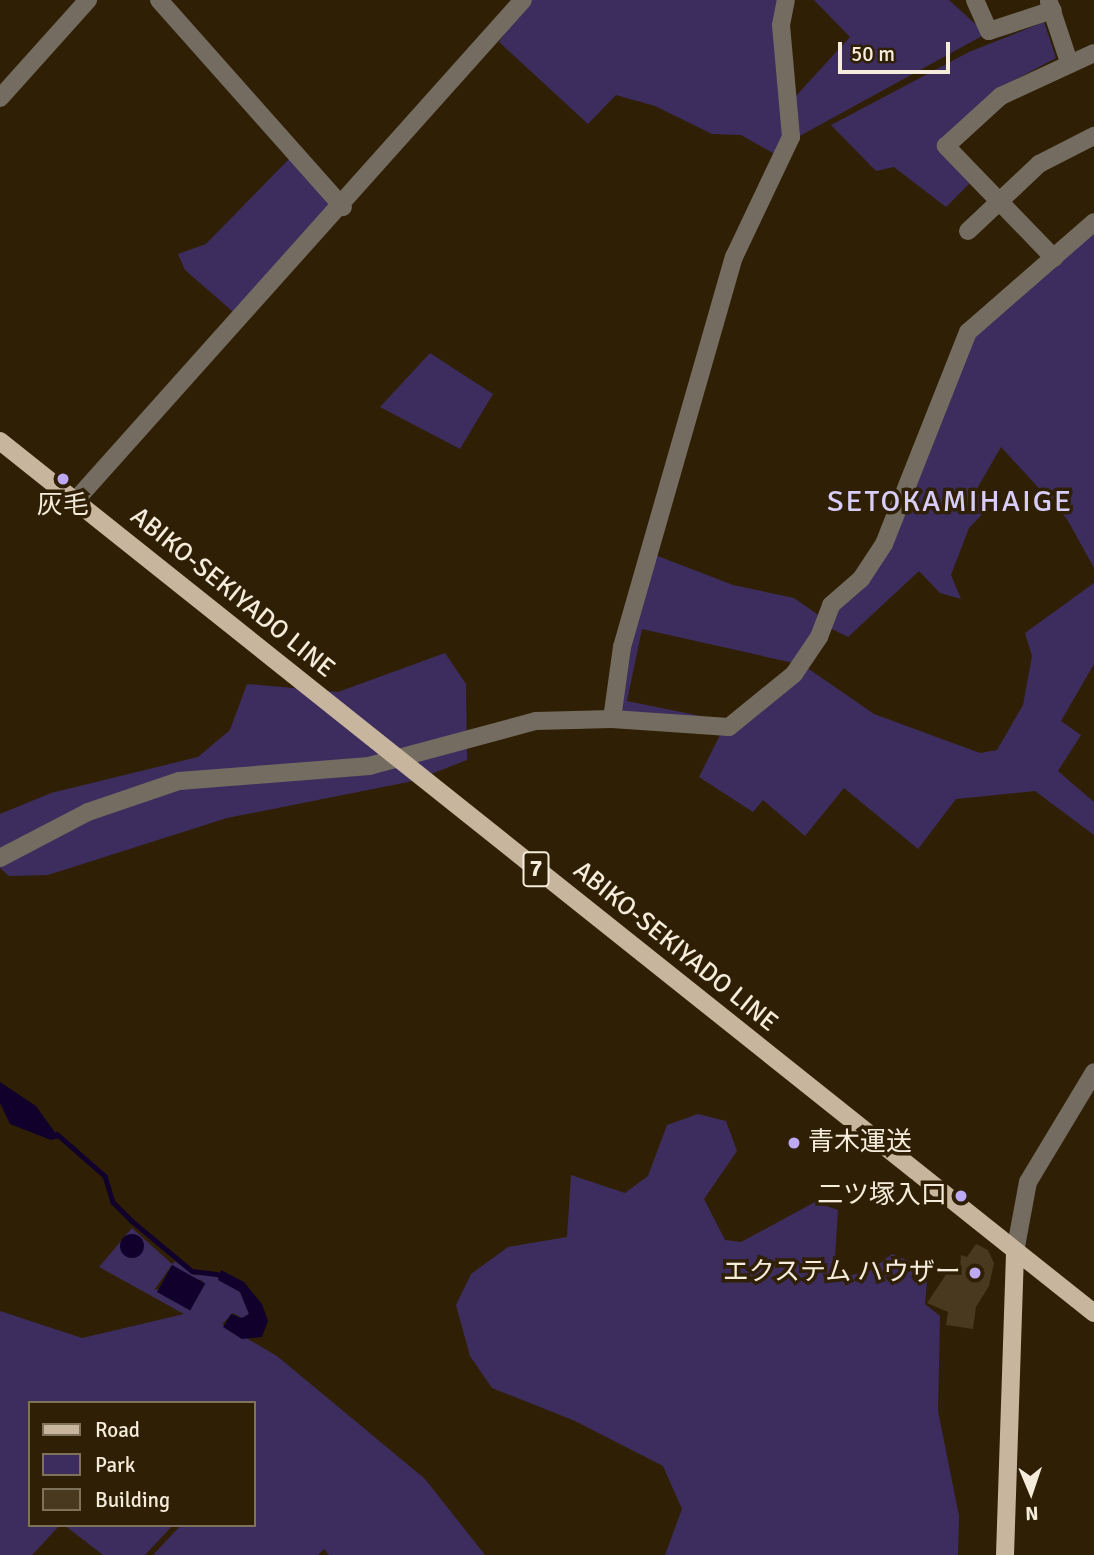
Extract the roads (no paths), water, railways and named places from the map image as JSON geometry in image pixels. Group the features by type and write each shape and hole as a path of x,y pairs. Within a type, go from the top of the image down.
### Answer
{"main road":[{"name":"ABIKO-SEKIYADO LINE","path":"0,441 1094,1313"},
{"path":"1005,1555 1015,1252"}],"street":[{"path":"0,98 89,0"},
{"path":"159,0 343,207"},
{"path":"75,501 343,207 523,0"},
{"path":"975,0 989,31 1050,5 1069,62"},
{"path":"612,719 622,648 734,257 791,137 781,25 787,1"},
{"path":"1054,258 946,146 1001,96 1069,62 1094,53"},
{"path":"968,231 1039,164 1094,136"},
{"path":"0,858 89,812 179,781 398,760 505,727 612,719 729,727 794,674 819,637 831,605 862,579 884,544 968,332 1094,222"},
{"path":"1015,1252 1028,1182 1094,1072"}],"waterway":[{"path":"57,1134 105,1176 113,1202 132,1221 192,1271 218,1274"}],"place":[{"name":"灰毛","path":"63,479"},
{"name":"青木運送","path":"794,1143"},
{"name":"二ツ塚入口","path":"961,1196"},
{"name":"エクステム ハウザー","path":"975,1273"}],"district":[{"name":"SETOKAMIHAIGE","path":"950,502"}]}
